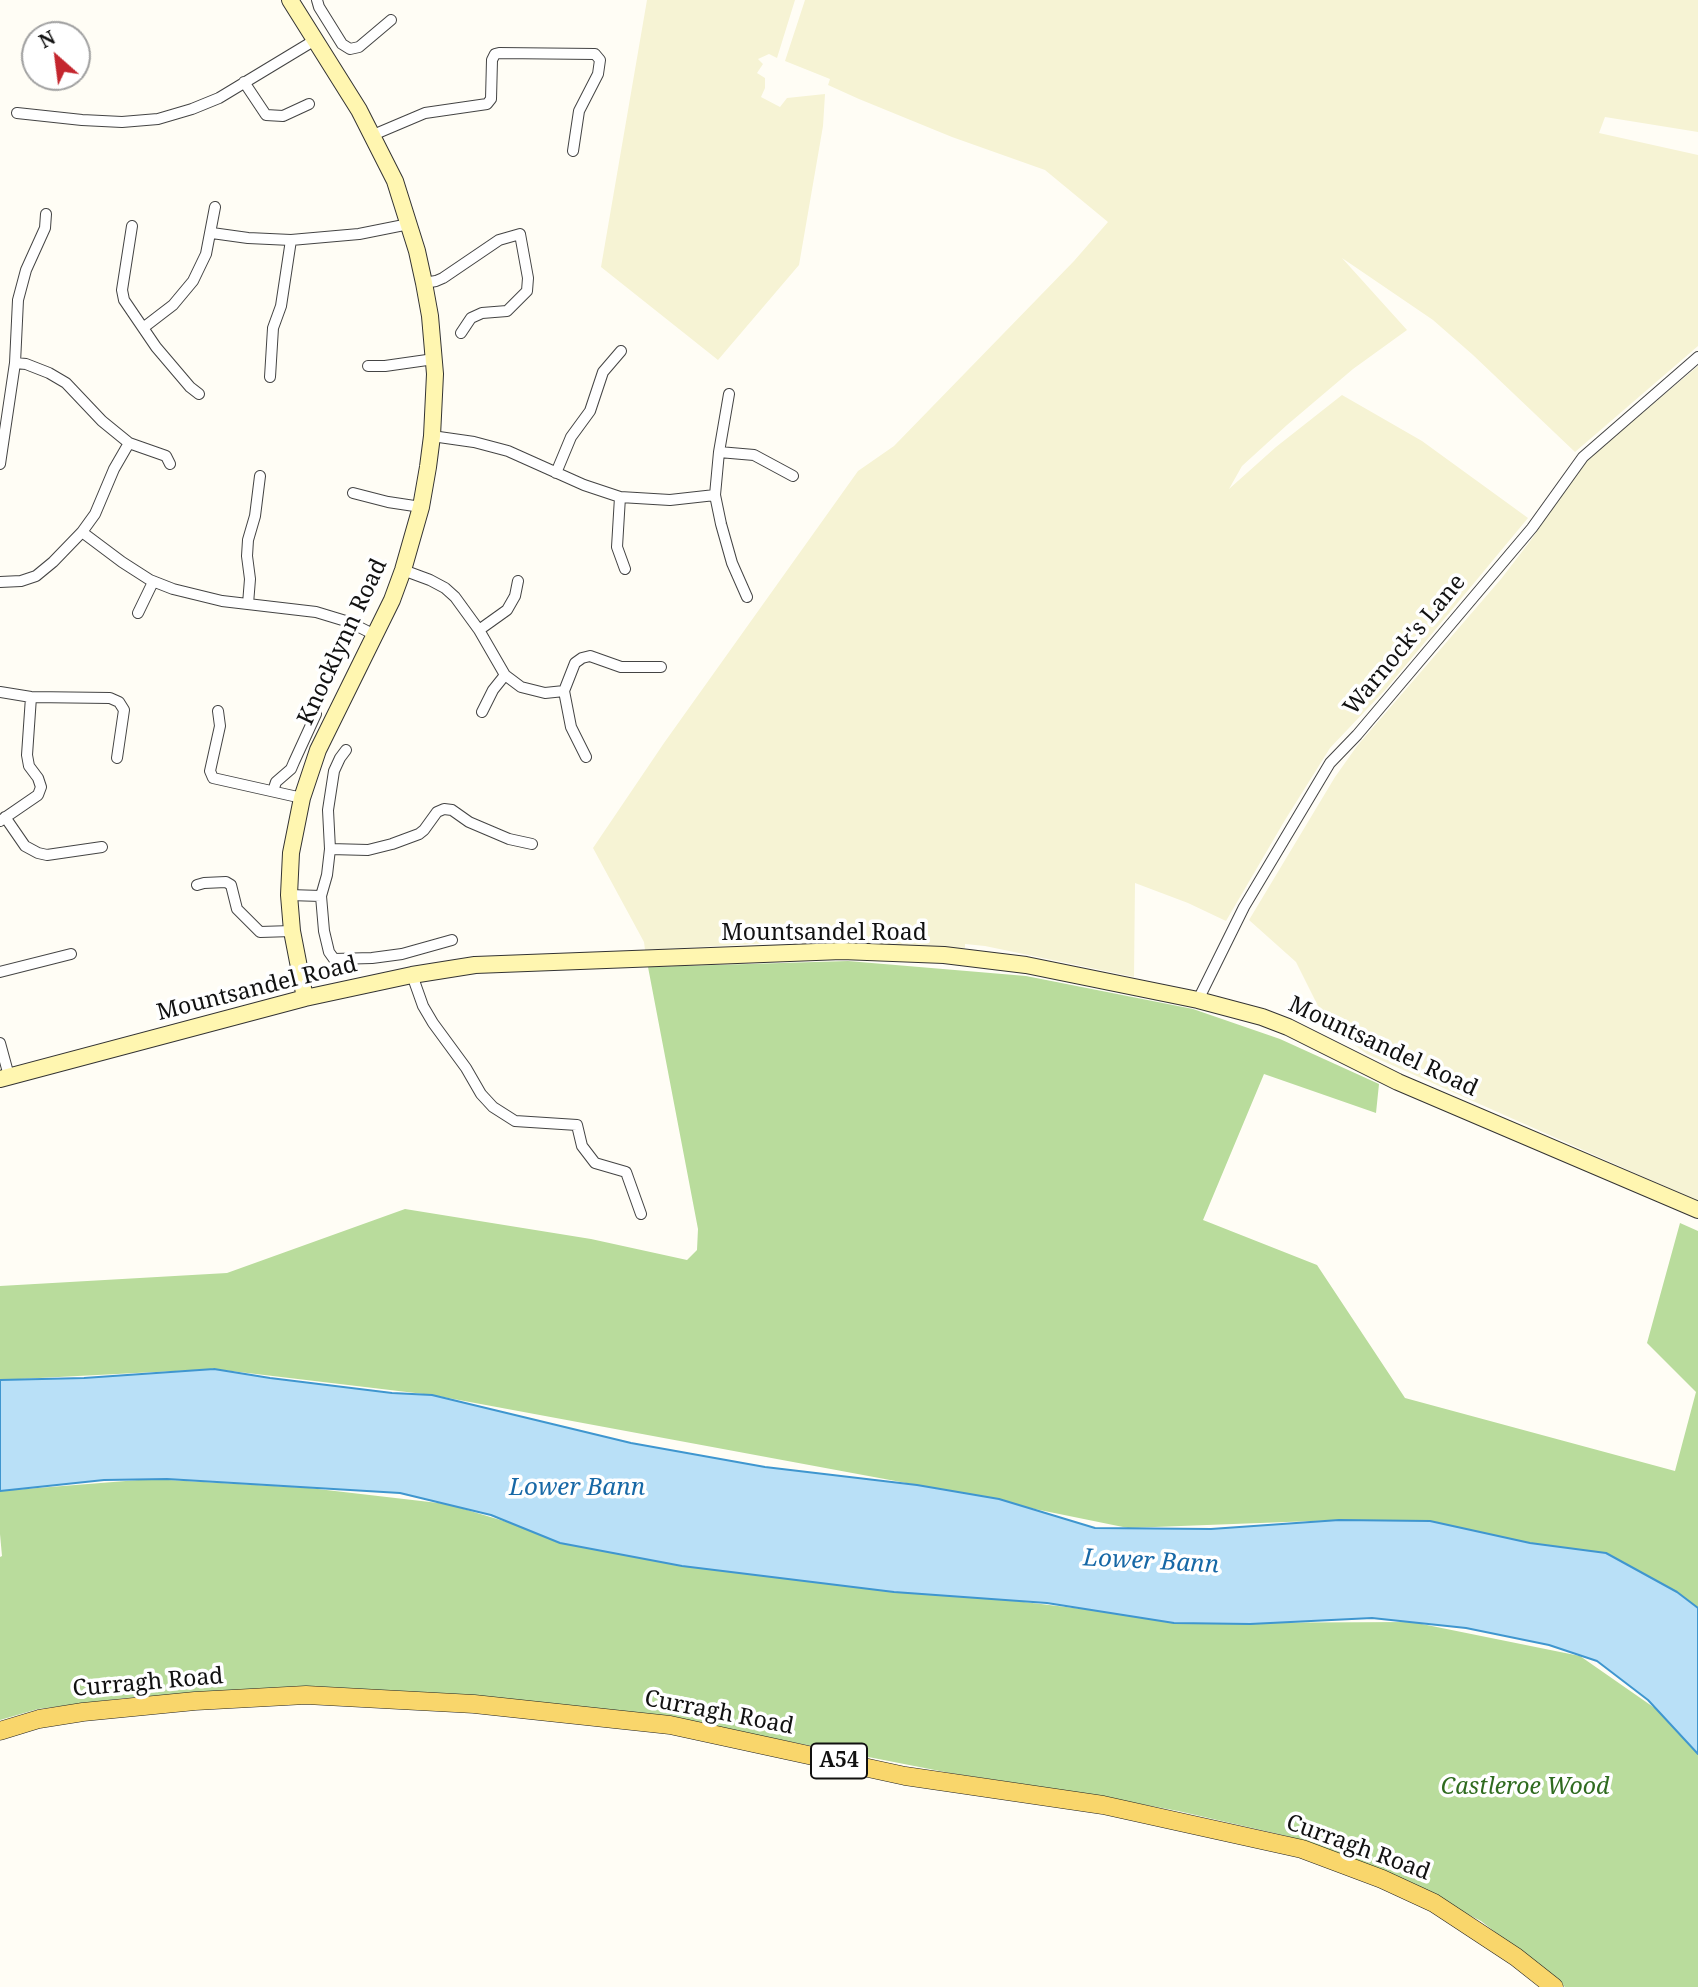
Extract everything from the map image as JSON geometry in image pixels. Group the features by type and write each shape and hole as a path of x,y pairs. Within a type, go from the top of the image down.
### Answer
{"main road":[{"name":"Curragh Road","path":"0,1731 39,1719 83,1712 195,1701 306,1695 474,1704 670,1725 905,1776 1103,1805 1302,1849 1382,1879 1434,1903 1516,1957 1554,1987"}],"street":[{"name":"Knocklynn Road","path":"290,0 373,135 395,181 410,223 424,283 430,316 435,395 432,436 421,506 403,570 392,600 318,750 302,798 291,853 289,895 292,931 305,998"},
{"path":"317,0 342,44 350,49 359,47 391,20"},
{"path":"17,113 82,120 158,119 206,104 315,40"},
{"path":"373,135 425,113 487,104 491,99 492,60 495,54 595,54 600,60 598,74 579,111 573,151"},
{"path":"244,82 266,115 283,116 309,104"},
{"path":"143,328 173,305 194,281 212,233 215,207"},
{"path":"0,464 15,363 18,300 26,270 45,228 46,214"},
{"path":"212,233 291,240 367,232 410,223"},
{"path":"132,226 122,290 124,300 171,366 199,394"},
{"path":"424,283 443,278 499,240 520,234 528,278 527,291 507,310 482,313 471,318 461,333"},
{"path":"270,377 273,328 281,306 291,240"},
{"path":"556,473 571,437 590,411 603,372 621,351"},
{"name":"Warnock's Lane","path":"1198,1000 1244,907 1330,763 1357,735 1532,528 1583,457 1698,357"},
{"path":"368,366 434,359"},
{"path":"15,363 26,364 49,373 65,383 129,443 166,456 170,464"},
{"path":"729,394 715,495 732,563 747,597"},
{"path":"432,436 474,442 508,451 584,485 620,497 670,500 715,495"},
{"path":"0,582 21,581 36,576 82,532 95,514 114,469 129,443"},
{"path":"719,452 754,455 793,475"},
{"path":"248,604 248,540 255,516 260,476"},
{"path":"353,493 388,502 421,506"},
{"path":"620,497 617,547 625,569"},
{"path":"82,532 153,582 195,595 316,612 349,622 375,635"},
{"path":"403,570 430,580 445,588 454,597 480,630 505,675 522,687 545,692 564,691"},
{"path":"480,630 507,610 515,596 518,581"},
{"path":"138,613 153,582"},
{"path":"586,757 571,726 564,691 575,663 590,656 621,667 661,667"},
{"path":"482,712 493,690 505,675"},
{"path":"0,692 31,697 110,698 119,702 124,710 117,758"},
{"path":"31,697 27,755 29,766 41,787 38,795 3,819 25,846 37,853 47,855 102,847"},
{"path":"218,711 220,726 210,771 213,778 302,798"},
{"path":"273,792 276,782 291,769 316,714"},
{"path":"346,750 334,771 328,810 330,849 327,876 321,896 329,952 334,959 372,958 402,954 452,940"},
{"path":"330,849 368,850 392,844 424,830 437,812 444,809 452,810 468,822 509,839 532,844"},
{"path":"197,885 226,882 231,885 237,909 260,932 292,931"},
{"path":"289,895 321,896"},
{"name":"Mountsandel Road","path":"5,1077 305,998 412,975 475,965 842,951 944,955 1026,965 1198,1000 1262,1017 1288,1027 1398,1083 1698,1210"},
{"path":"0,972 71,954"},
{"path":"412,975 433,1023 466,1068 481,1094 493,1107 515,1121 577,1125 582,1146 595,1163 626,1172 641,1214"},
{"path":"0,1043 5,1077"}],"shaded area":[{"path":"647,0 795,0 777,58 769,54 758,59 763,64 757,73 765,78 761,97 780,107 787,98 825,94 823,126 799,265 718,360 601,267"},
{"path":"805,0 1698,0 1698,132 1605,117 1599,133 1698,155 1698,346 1575,452 1433,320 1342,258 1407,330 1353,369 1287,425 1242,466 1229,489 1276,447 1342,395 1422,441 1528,518 1386,689 1330,748 1226,921 1135,883 1134,977 965,944 965,948 790,942 645,950 644,942 593,848 664,743 858,471 894,446 1074,261 1108,222 1045,170 952,137 859,99 828,85 830,79 785,61"},
{"path":"1698,366 1698,1201 1367,1054 1328,1026 1296,962 1249,920 1335,777 1357,746 1501,579 1578,471 1590,457"}],"green space":[{"path":"848,961 1026,976 1193,1009 1280,1039 1379,1084 1376,1113 1264,1074 1203,1220 1317,1265 1405,1398 1675,1471 1696,1392 1647,1343 1680,1223 1698,1231 1698,1608 1685,1598 1339,1520 1128,1528 917,1485 432,1395 214,1369 0,1380 0,1286 227,1273 405,1209 591,1239 687,1260 697,1250 698,1229 648,967"},
{"name":"Castleroe Wood","path":"151,1479 309,1488 447,1504 604,1551 747,1574 1201,1623 1412,1622 1580,1656 1659,1711 1698,1753 1698,1987 1565,1987 1481,1921 1379,1869 1287,1836 1178,1811 950,1773 654,1715 324,1688 125,1698 38,1709 0,1720 0,1491"}],"water":[{"name":"Lower Bann","path":"214,1369 392,1393 432,1395 631,1443 765,1467 917,1485 999,1499 1095,1528 1211,1529 1339,1520 1430,1521 1530,1543 1606,1553 1677,1592 1698,1608 1698,1754 1648,1700 1597,1661 1549,1645 1466,1628 1372,1618 1250,1624 1174,1623 1047,1603 894,1592 682,1566 560,1543 491,1515 400,1493 167,1479 104,1480 0,1491 0,1380 84,1378"}]}
